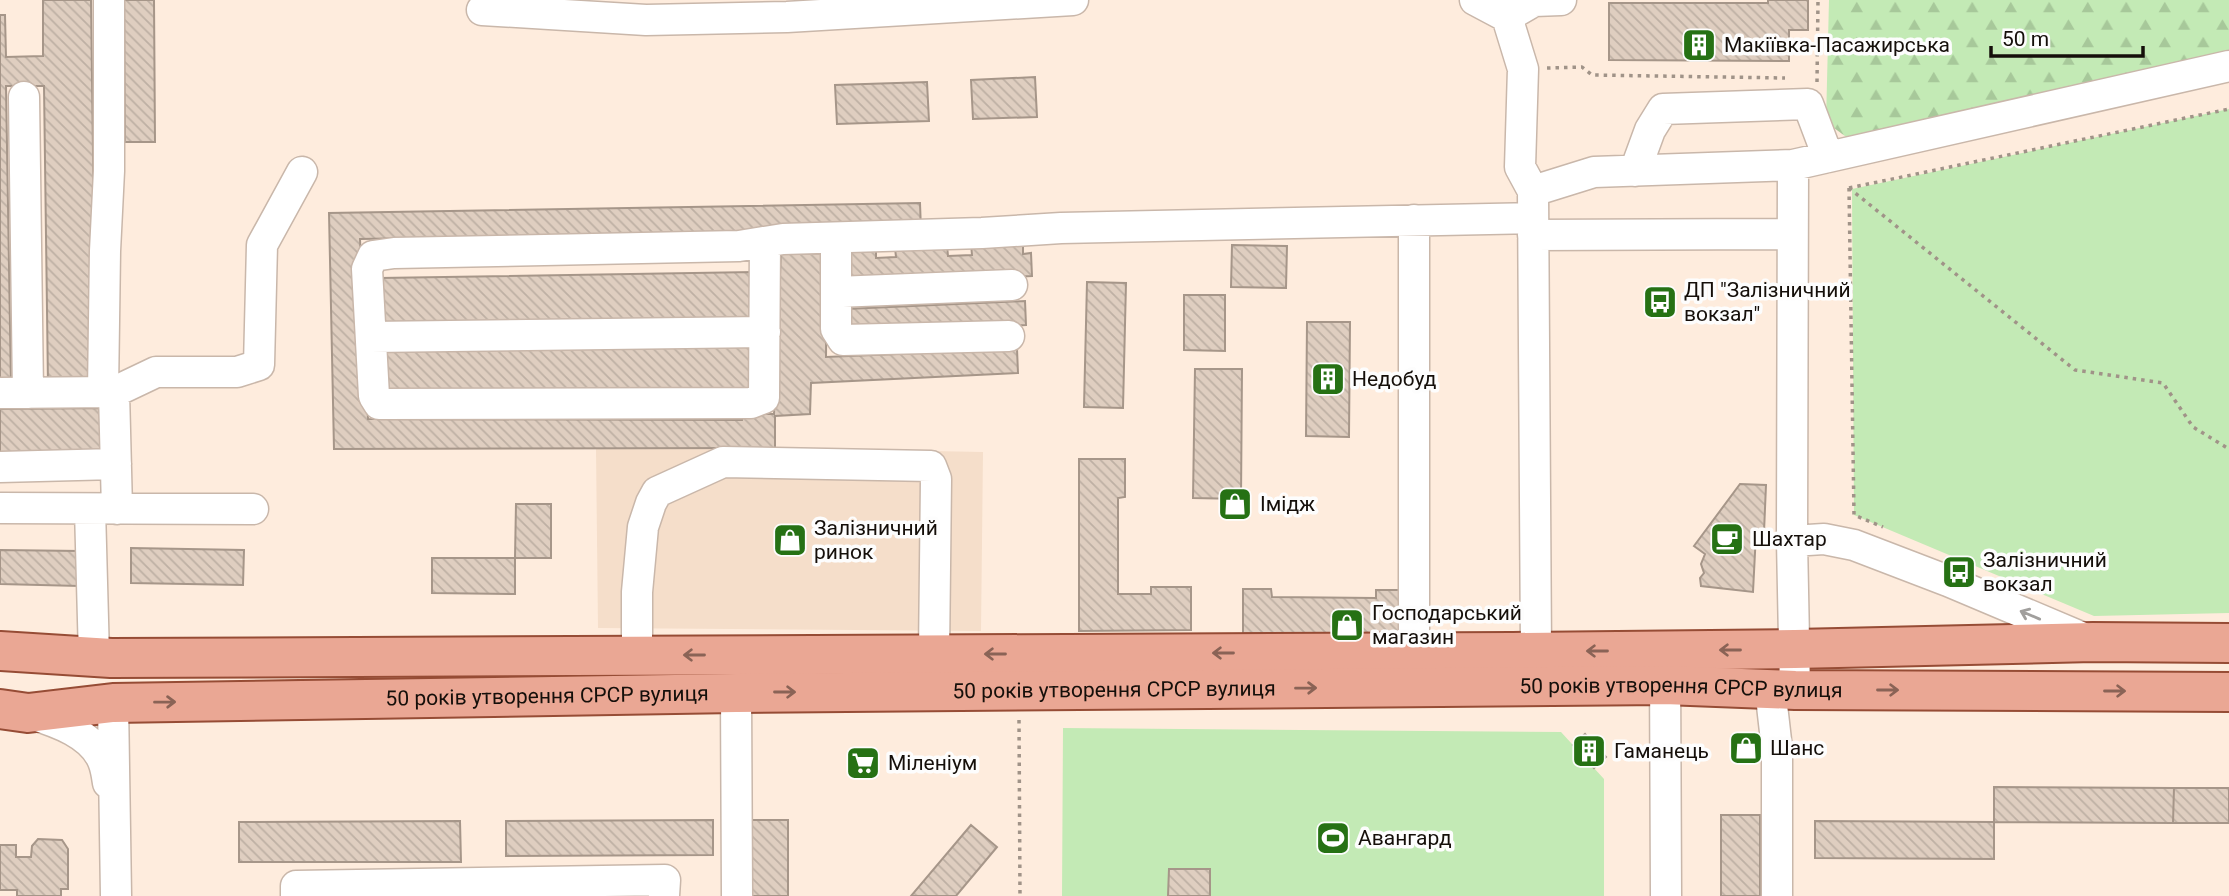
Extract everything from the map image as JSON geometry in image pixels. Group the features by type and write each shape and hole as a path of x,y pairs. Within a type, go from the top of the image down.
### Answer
{"main road":[{"name":"50 років утворення СРСР вулиця","path":"14,711 113,703 1019,691 1665,667 1795,649 2093,642 2229,643"},
{"name":"50 років утворення СРСР вулиця","path":"0,651 102,658 1536,651 1665,667 1783,689 2229,692"},
{"path":"102,658 113,703"}],"street":[{"path":"102,658 104,509 116,464 109,392 105,251 109,171 109,0"},
{"path":"482,10 646,20 787,16 1073,0"},
{"path":"1475,0 1507,17 1522,69 1520,167 1533,215 1536,651"},
{"path":"1507,17 1534,1 1560,0"},
{"path":"1533,215 1594,172 1793,165 2229,66"},
{"path":"1635,171 1650,130 1663,109 1811,87 1828,157"},
{"path":"24,97 14,393 109,392 156,372 237,372 259,365 262,245 302,172"},
{"path":"1777,896 1777,749 1783,689 1795,649 1792,541 1793,165"},
{"path":"765,242 764,398 751,403 379,404 374,396 367,269 373,256 394,253 739,246 783,239 1061,228 1533,215 1793,234"},
{"path":"1414,220 1415,652"},
{"path":"836,238 836,328 843,341 1009,336"},
{"path":"836,292 1012,285"},
{"path":"371,337 765,332"},
{"path":"636,656 643,527 651,503 657,492 723,462 931,466 936,479 934,654"},
{"path":"0,467 116,464"},
{"path":"0,508 253,509"},
{"path":"1792,541 1824,540 1854,545 2093,642"},
{"path":"1665,667 1666,896"},
{"path":"736,693 737,896"},
{"path":"113,703 116,896"},
{"path":"14,711 58,723 86,739 103,760 114,808"},
{"path":"296,896 296,886 665,880 664,896"}],"path":[{"path":"1811,87 1818,0"},
{"path":"1522,69 1582,67 1592,75 1792,78"},
{"path":"1849,188 2229,109"},
{"path":"1849,188 2075,370 2163,383 2193,427 2229,449"},
{"path":"1849,188 1854,515 1892,531"},
{"path":"1019,691 1020,896"}],"shaded area":[{"name":"Залізничний ринок","path":"775,448 983,452 981,631 598,628 596,449"}],"green space":[{"path":"1829,0 2229,0 2229,56 1853,142 1826,122"},
{"path":"2229,109 2229,613 2094,616 1854,515 1852,189"},
{"name":"Авангард","path":"1063,728 1561,732 1604,779 1604,896 1062,896"}],"building":[{"path":"43,0 91,0 96,384 48,385 44,86 6,86 11,386 0,386 0,15 5,15 6,57 43,56"},
{"path":"124,0 154,0 155,142 125,142"},
{"name":"Макіївка-Пасажирська","path":"1768,0 1808,0 1808,30 1789,30 1789,61 1609,60 1609,3 1768,3"},
{"path":"1035,77 1037,117 973,119 971,80"},
{"path":"927,82 929,121 837,124 835,85"},
{"path":"920,203 921,230 360,239 368,419 742,420 743,414 774,414 781,251 827,250 826,357 1017,349 1018,373 811,383 810,414 775,416 775,448 334,449 329,213"},
{"path":"1023,241 1023,254 1031,253 1032,276 845,286 845,251 876,249 876,258 896,257 895,248 947,245 948,256 972,255 971,244"},
{"path":"1232,245 1287,246 1286,288 1231,287"},
{"path":"754,272 755,323 381,330 380,278"},
{"path":"1087,282 1126,283 1123,408 1084,407"},
{"name":"ДП \"Залізничний вокзал\"","path":"1650,294 1669,294 1669,309 1650,309"},
{"path":"1184,295 1225,295 1225,351 1184,350"},
{"path":"1025,301 1026,325 846,333 846,309"},
{"name":"Недобуд","path":"1307,322 1350,322 1349,437 1306,436"},
{"path":"754,344 756,395 385,396 384,351"},
{"path":"1195,369 1242,369 1241,499 1193,498"},
{"path":"102,408 102,453 0,454 0,409"},
{"path":"1079,459 1125,459 1125,497 1118,498 1118,594 1151,594 1151,587 1191,587 1191,630 1079,631"},
{"name":"Шахтар","path":"1740,484 1766,485 1764,532 1756,533 1753,592 1701,586 1700,578 1704,573 1701,564 1705,554 1694,546"},
{"path":"516,504 551,504 551,558 515,558"},
{"path":"131,548 244,550 243,585 131,583"},
{"path":"0,550 80,551 79,586 0,584"},
{"path":"432,558 515,558 515,594 432,593"},
{"path":"1243,589 1271,589 1272,597 1376,598 1376,590 1404,590 1404,635 1243,633"},
{"name":"Гаманець","path":"1585,734 1606,757 1594,768 1573,745"},
{"path":"1994,787 2174,788 2173,823 1994,822"},
{"path":"2174,788 2229,788 2229,823 2173,823"},
{"path":"1721,815 1760,815 1760,896 1721,896"},
{"path":"713,820 713,855 506,856 506,821"},
{"path":"750,820 788,820 788,896 750,896"},
{"path":"460,821 461,862 239,862 239,822"},
{"path":"1815,821 1994,822 1994,859 1815,858"},
{"path":"971,825 997,847 956,896 911,896"},
{"path":"38,839 62,840 68,849 68,889 61,889 61,896 17,896 17,890 0,890 0,845 16,845 16,857 31,857 32,846"},
{"path":"1169,869 1210,869 1210,896 1168,896"}],"place":[{"name":"Макіївка-Пасажирська","path":"1699,45"},
{"name":"ДП \"Залізничний вокзал\"","path":"1660,302"},
{"name":"Недобуд","path":"1328,379"},
{"name":"Імідж","path":"1235,504"},
{"name":"Шахтар","path":"1727,539"},
{"name":"Залізничний ринок","path":"790,540"},
{"name":"Залізничний вокзал","path":"1959,572"},
{"name":"Господарський магазин","path":"1347,625"},
{"name":"Шанс","path":"1746,748"},
{"name":"Гаманець","path":"1589,751"},
{"name":"Міленіум","path":"863,763"},
{"name":"Авангард","path":"1333,838"}]}
